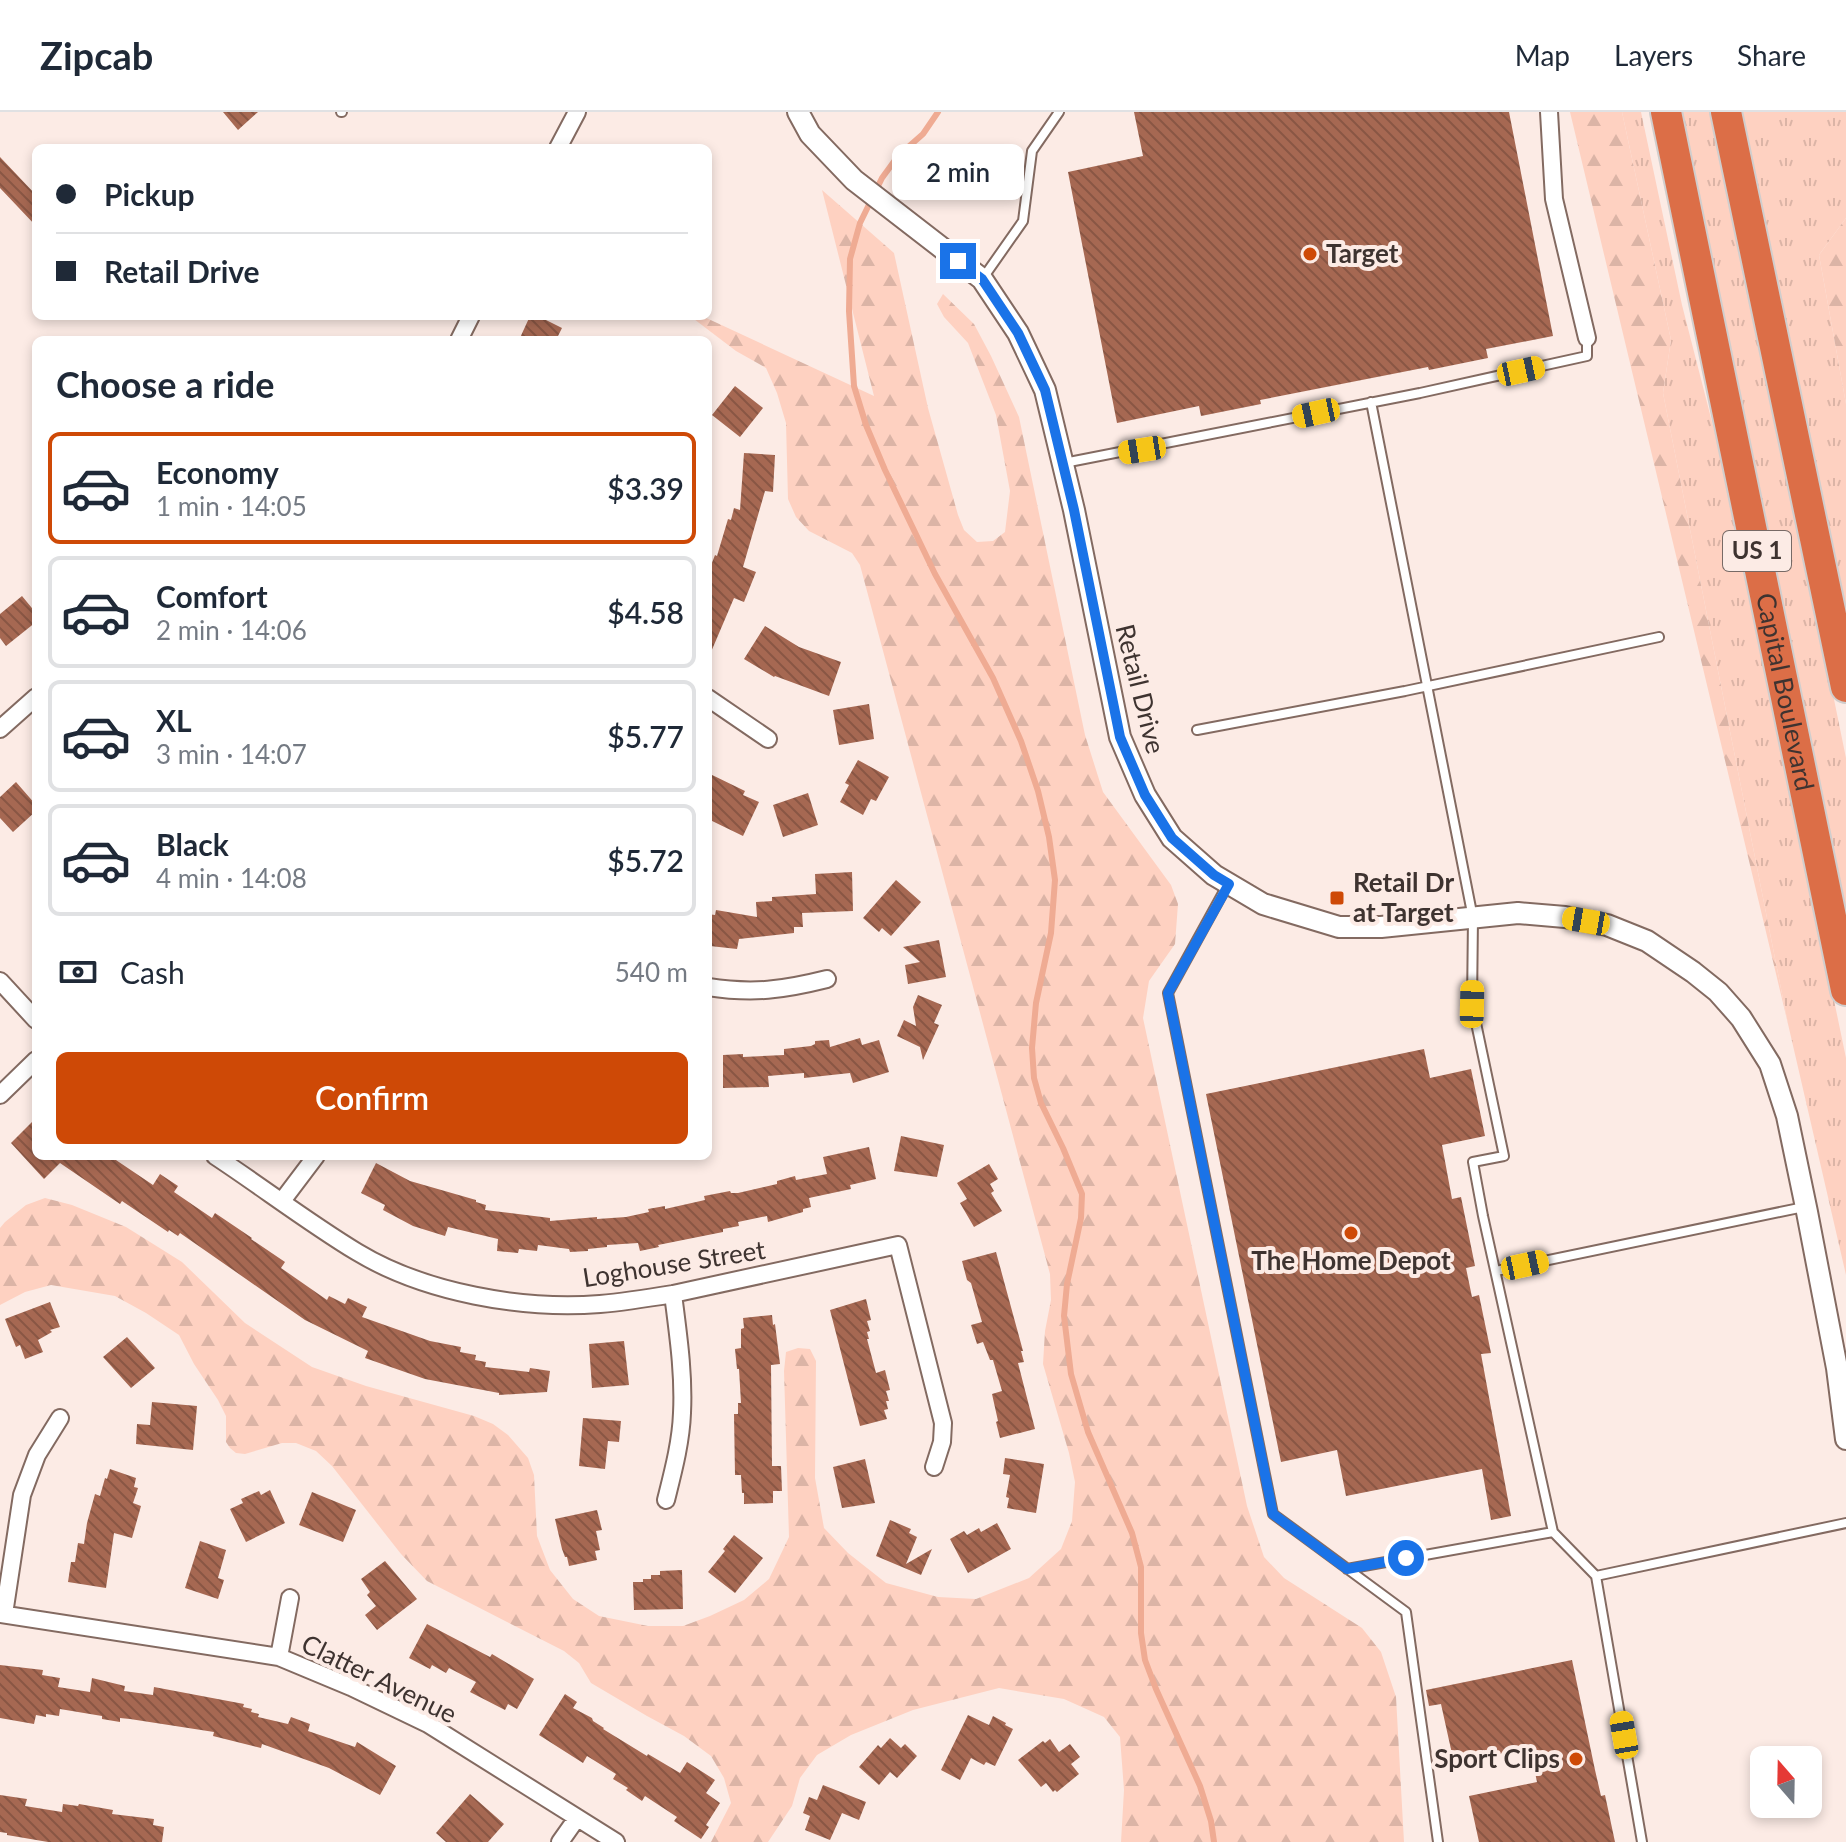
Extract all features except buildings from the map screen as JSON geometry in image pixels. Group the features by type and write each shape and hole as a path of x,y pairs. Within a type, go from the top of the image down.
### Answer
{"highway":[{"name":"Capital Boulevard","path":"1666,112 1846,990"},
{"name":"US 1","path":"1726,112 1846,687"}],"street":[{"path":"560,144 577,112"},
{"name":"Retail Drive","path":"798,112 810,134 854,180 982,279 1018,333 1045,390 1064,464 1120,737 1145,795 1172,838 1214,875 1263,904 1339,927 1381,927 1518,913 1607,925 1647,941 1693,972 1718,992 1741,1018 1770,1064 1787,1116 1837,1368 1846,1439"},
{"path":"1549,112 1554,199 1587,338"},
{"path":"0,729 32,701"},
{"path":"712,701 768,739"},
{"path":"712,988 738,992 789,989 827,979"},
{"path":"0,981 32,1016"},
{"path":"0,1095 32,1064"},
{"name":"Loghouse Street","path":"221,1160 359,1253 400,1273 471,1294 517,1302 598,1304 673,1294 898,1245 943,1423 942,1442 934,1467"},
{"path":"282,1201 313,1160"},
{"path":"666,1500 676,1461 682,1415 681,1351 673,1294"},
{"path":"2,1614 22,1495 37,1455 60,1418"},
{"path":"279,1657 290,1598"},
{"name":"Clatter Avenue","path":"2,1614 279,1657 428,1724 616,1842"},
{"path":"560,1842 577,1818"}],"lane":[{"path":"982,279 1023,221 1032,151 1059,112"},
{"path":"1064,464 1420,393 1587,356 1587,338"},
{"path":"1371,402 1473,918 1472,1004 1504,1156 1473,1162 1553,1532 1596,1576 1642,1842"},
{"path":"1197,730 1659,637"},
{"path":"1229,884 1168,993 1273,1514 1406,1612 1438,1842"},
{"path":"1496,1271 1806,1206"},
{"path":"1596,1576 1846,1523"},
{"path":"1347,1569 1553,1532"}],"green space":[{"path":"1570,112 1622,112 1671,340 1663,393 1788,1024"},
{"path":"1622,112 1641,112 1682,305 1722,461 1846,1058 1846,1275 1788,1024 1663,393 1671,340"},
{"path":"1677,112 1714,112 1846,758 1846,938"},
{"path":"1743,112 1846,112 1846,218 1819,255 1846,404 1846,627 1754,179"},
{"path":"822,190 894,253 928,408 958,515 964,530 977,542 993,541 1005,532 1010,491 996,415 968,343 944,317 937,304 943,294 974,324 1019,417 1085,735 1103,792 1171,885 1178,904 1175,944 1149,981 1143,1018 1247,1506 1264,1557 1284,1578 1362,1628 1381,1652 1396,1697 1404,1842 1121,1842 1124,1790 1120,1737 1104,1717 1064,1699 999,1688 913,1710 851,1735 817,1755 800,1778 792,1806 768,1842 711,1842 731,1803 724,1778 711,1756 684,1736 591,1683 579,1663 564,1651 427,1581 401,1554 332,1466 316,1451 296,1443 282,1443 245,1454 236,1453 226,1442 226,1416 179,1335 115,1296 51,1285 25,1292 0,1305 0,1228 26,1205 45,1198 72,1205 126,1227 182,1262 245,1323 312,1367 366,1386 474,1416 508,1435 528,1458 534,1475 537,1536 550,1570 573,1599 599,1616 648,1626 683,1626 744,1600 769,1579 789,1537 784,1371 786,1352 798,1348 810,1349 816,1361 815,1478 824,1528 848,1553 886,1583 938,1597 976,1599 1029,1578 1061,1549 1072,1521 1075,1482 1043,1364 1051,1300 1050,1274 860,565 852,553 809,531 796,517 788,499 786,423 766,368 736,351 695,320 711,320 874,396"},
{"path":"1846,218 1846,404 1819,255"}],"waterway":[{"path":"938,112 923,134 898,156 882,178 860,223 850,259 849,311 854,386 885,470 935,574 993,678 1021,741 1038,791 1055,880 1051,933 1036,1003 1032,1048 1034,1078 1041,1103 1082,1194 1081,1218 1067,1284 1064,1316 1071,1374 1088,1432 1132,1533 1141,1567 1141,1633 1145,1660 1200,1786 1214,1842"}],"place":[{"name":"Target","path":"1310,254"},
{"name":"Retail Dr at Target","path":"1337,898"},
{"name":"The Home Depot","path":"1351,1233"},
{"name":"Sport Clips","path":"1576,1759"}],"route":[{"path":"958,261 982,279 1018,333 1045,390 1074,510 1120,737 1145,795 1172,838 1214,875 1229,884 1168,993 1273,1514 1347,1569 1406,1558"}]}
